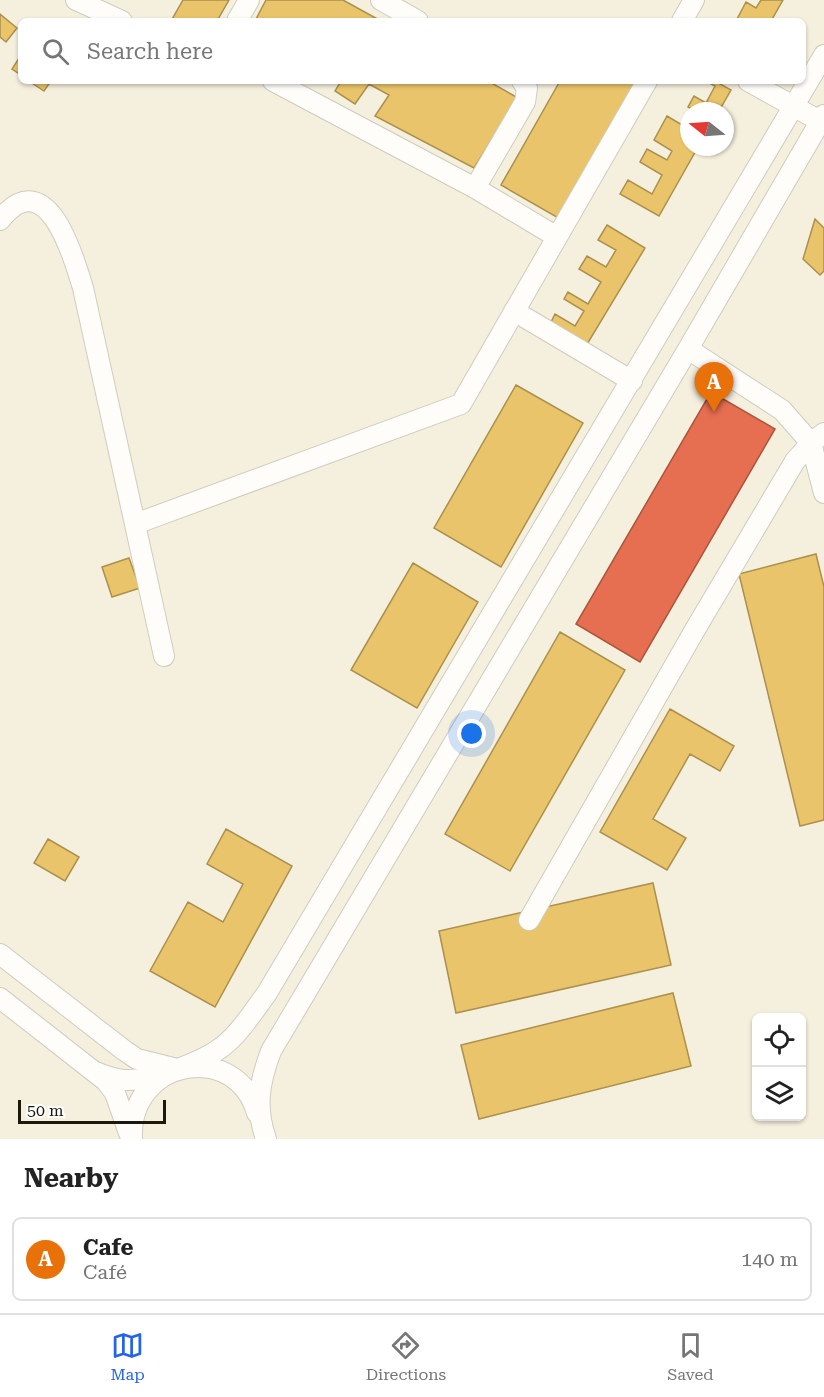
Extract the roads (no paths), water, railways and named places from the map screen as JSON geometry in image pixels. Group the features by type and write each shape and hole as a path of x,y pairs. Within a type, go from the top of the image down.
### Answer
{"street":[{"path":"76,0 115,18"},
{"path":"239,18 249,0"},
{"path":"383,0 413,18"},
{"path":"684,18 694,0"},
{"path":"131,1139 133,1116 145,1092 160,1078 222,1047 240,1029 267,993 824,55"},
{"path":"279,84 475,188 557,237"},
{"path":"475,188 525,102 527,88 524,84"},
{"path":"135,524 461,404 645,84"},
{"path":"262,1133 259,1093 271,1051 688,349 822,118 793,106 753,84"},
{"path":"0,220 13,207 26,202 38,203 56,219 64,232 83,288 164,656"},
{"path":"514,311 632,381"},
{"path":"688,349 782,410 818,438 824,493"},
{"path":"529,920 795,461 818,438"},
{"path":"508,589 536,604"},
{"path":"0,954 137,1059 178,1069"},
{"path":"0,998 106,1082 115,1093 131,1139"},
{"path":"93,1071 124,1080 178,1069 205,1068 231,1077 250,1096 262,1133"}],"place":[{"name":"Cafe","path":"714,412"}]}
